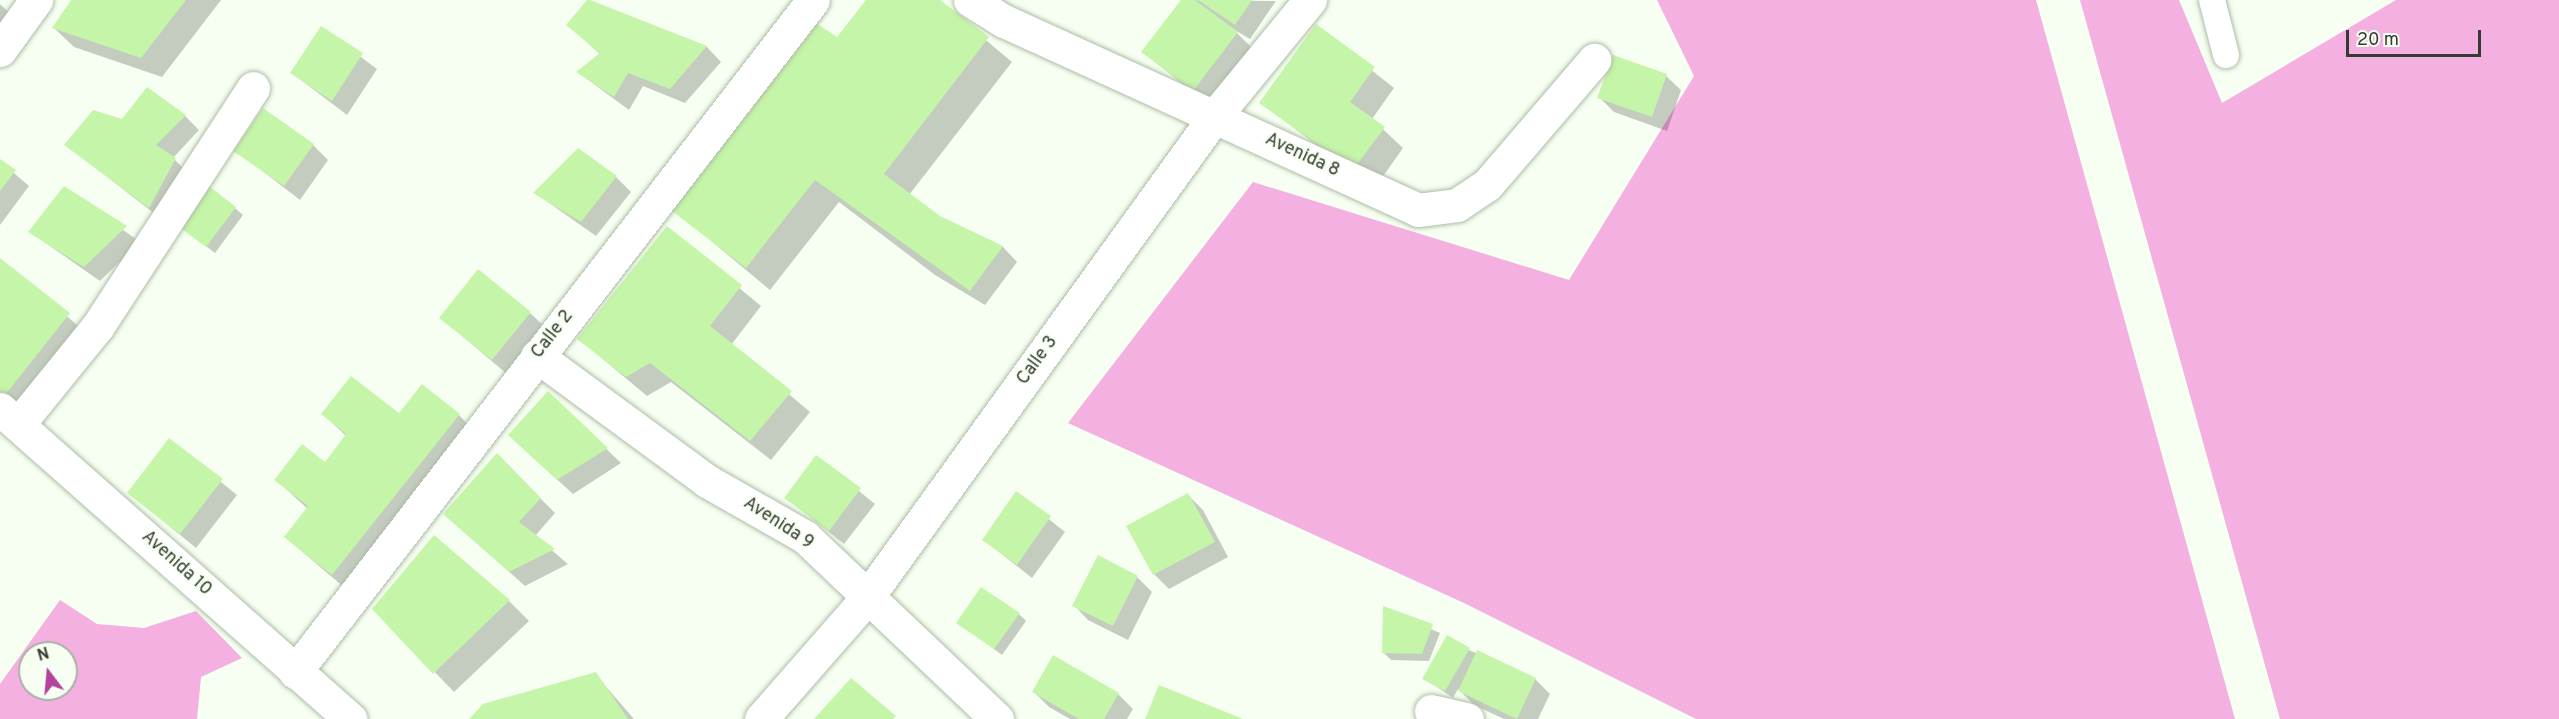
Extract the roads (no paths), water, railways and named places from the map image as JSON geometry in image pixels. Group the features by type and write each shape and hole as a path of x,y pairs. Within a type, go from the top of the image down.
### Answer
{"street":[{"path":"0,50 36,0"},
{"name":"Calle 2","path":"295,672 813,0"},
{"name":"Avenida 8","path":"970,0 1004,21 1418,210 1457,205 1487,185 1594,60"},
{"name":"Calle 3","path":"761,719 866,599 1215,116 1310,0"},
{"path":"10,416 98,326 253,88"},
{"name":"Avenida 9","path":"537,356 707,481 805,537 866,599 997,719"},
{"name":"Avenida 10","path":"10,416 295,672 351,719"},
{"path":"1431,711 1467,719"}],"lane":[{"path":"2212,0 2226,55"}]}
